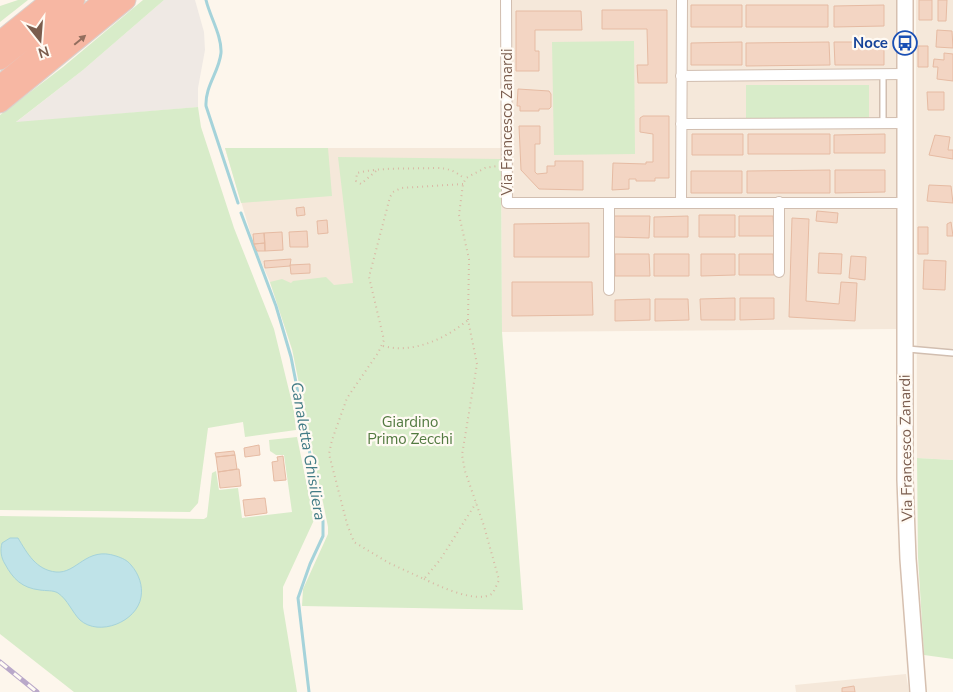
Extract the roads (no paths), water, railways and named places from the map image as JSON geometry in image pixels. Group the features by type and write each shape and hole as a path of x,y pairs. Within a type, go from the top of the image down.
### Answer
{"highway":[{"path":"0,41 51,0"},
{"path":"0,60 75,0"},
{"path":"0,84 104,0"},
{"path":"0,102 126,0"}],"street":[{"name":"Via Francesco Zanardi","path":"506,0 507,203 906,203"},
{"path":"681,202 682,0"},
{"name":"Via Francesco Zanardi","path":"905,0 906,203 904,348 908,559 918,692"},
{"path":"681,76 905,74"},
{"path":"681,124 906,123"},
{"path":"779,202 779,272"},
{"path":"609,203 609,290"}],"lane":[{"path":"883,74 883,123"},
{"path":"904,348 953,353"}],"water":[{"path":"10,538 18,538 33,560 49,571 56,572 70,569 89,557 97,555 106,554 124,559 134,569 140,580 141,597 138,606 125,620 116,624 107,627 88,625 80,620 65,599 58,593 28,587 15,578 8,569 1,554 2,543"}],"waterway":[{"name":"Canaletta Ghisiliera","path":"206,0 221,47 220,60 210,85 206,106 238,203"},
{"name":"Canaletta Ghisiliera","path":"241,213 276,306 291,357 323,521 323,536 310,564 298,598 309,692"}],"railway":[{"path":"0,662 37,692"}],"place":[{"name":"Noce","path":"905,43"}],"park label":[{"name":"Giardino Primo Zecchi","path":"410,430"}]}
